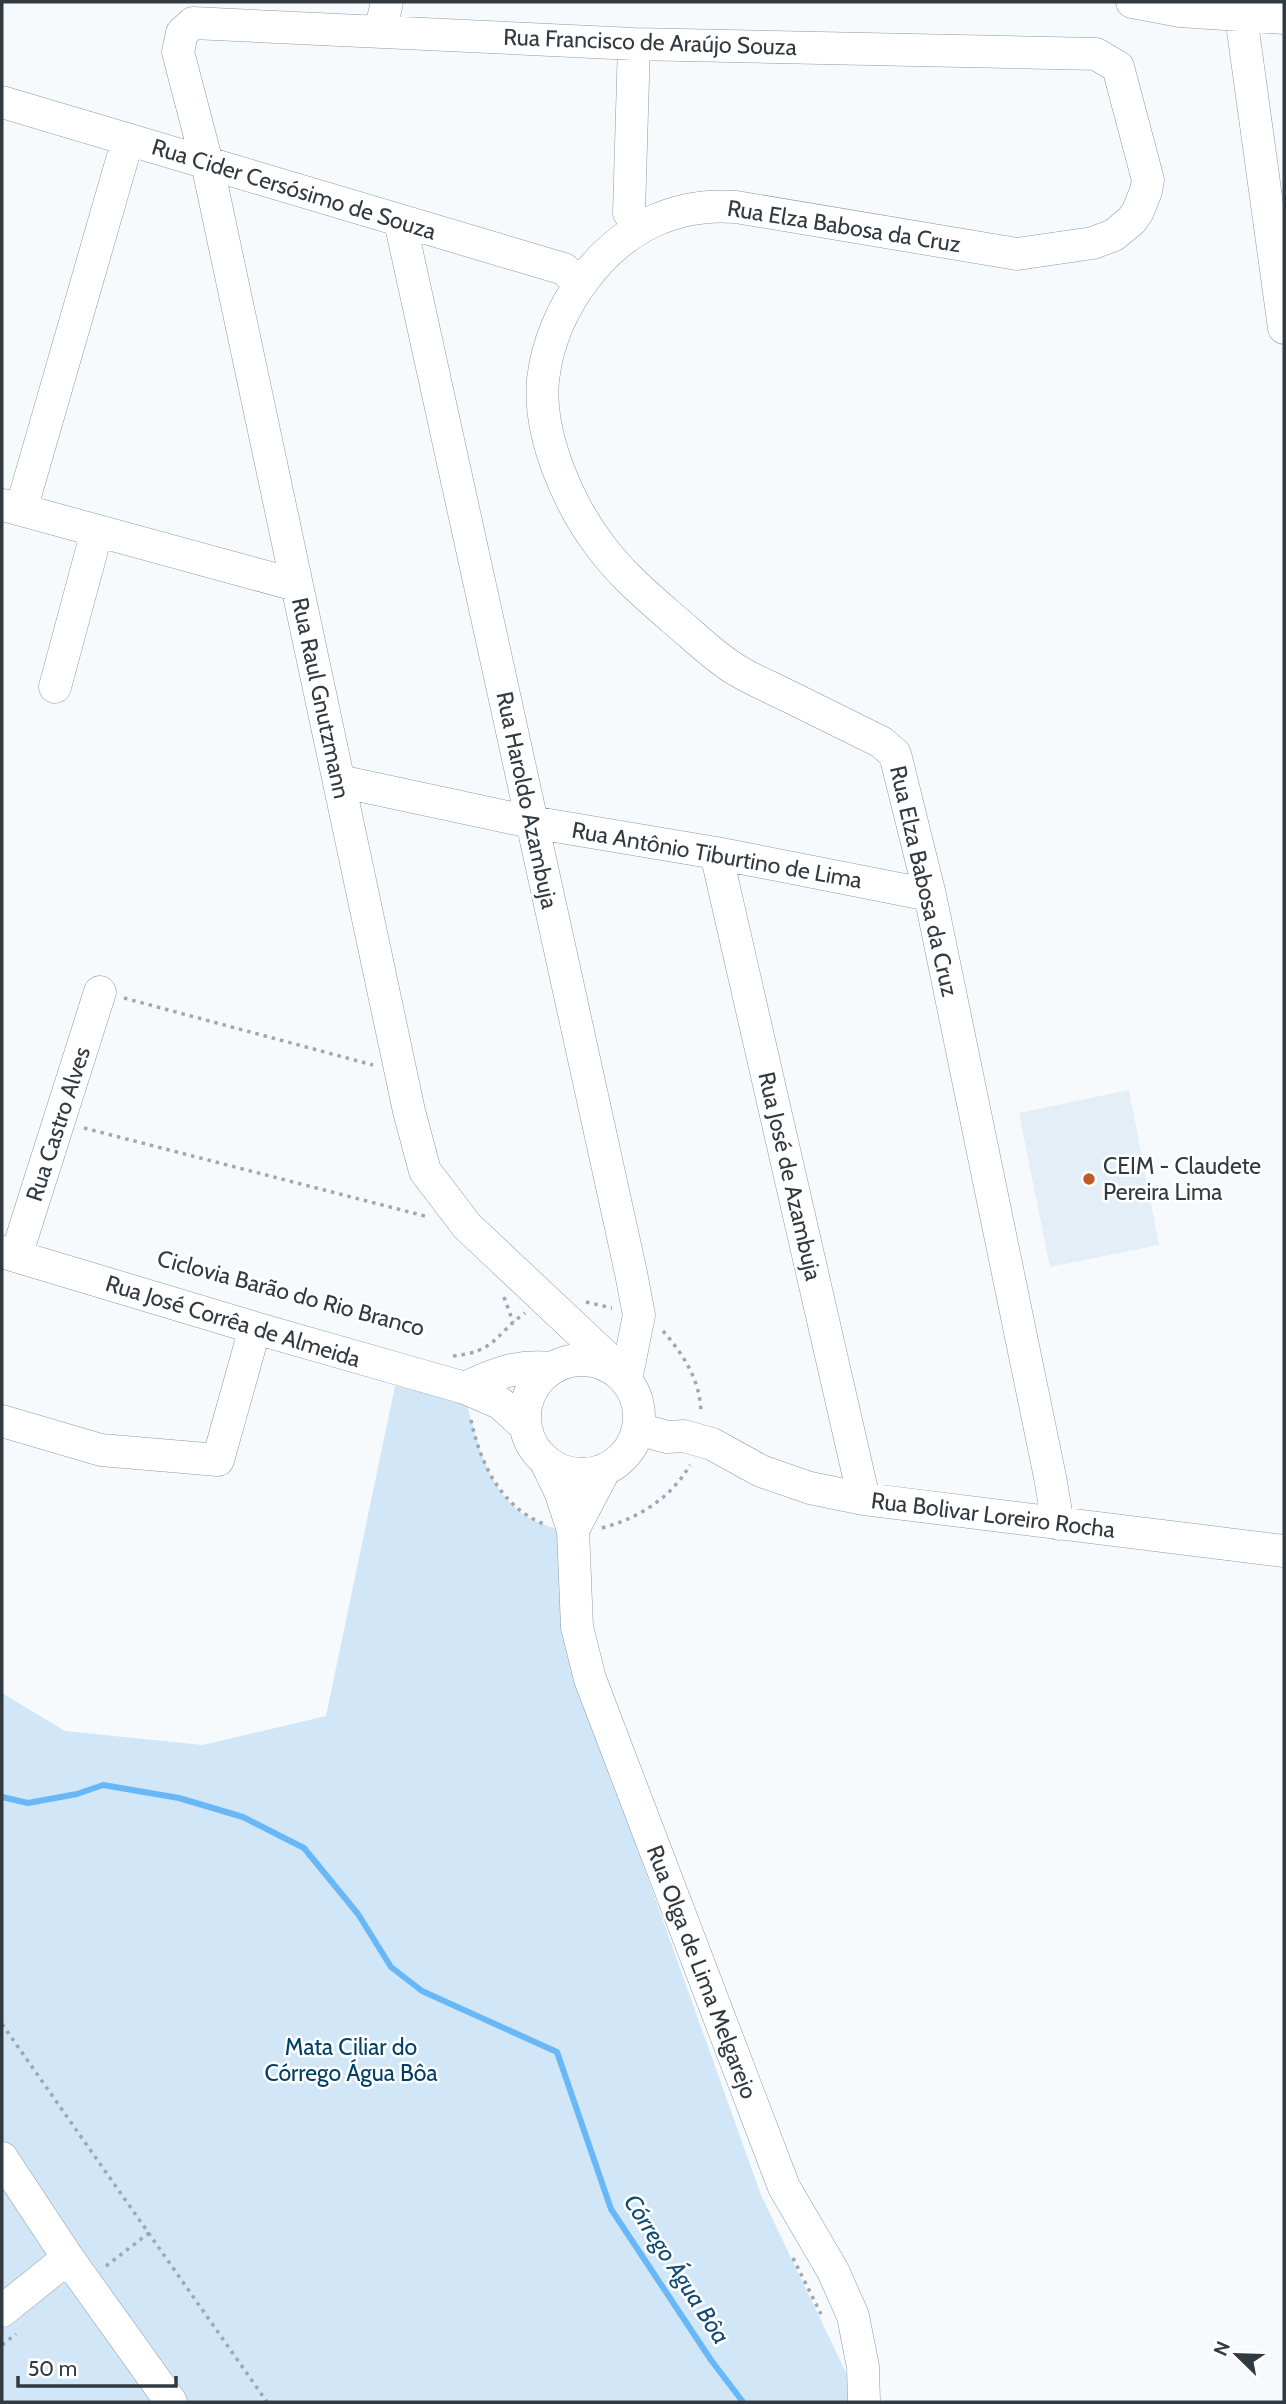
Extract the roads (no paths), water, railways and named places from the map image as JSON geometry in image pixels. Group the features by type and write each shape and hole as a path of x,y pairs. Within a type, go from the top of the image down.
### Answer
{"street":[{"path":"380,32 387,2"},
{"path":"1132,2 1241,16 1284,18"},
{"path":"1241,16 1284,328"},
{"name":"Rua Francisco de Araújo Souza","path":"182,33 193,23 634,44 1096,54 1118,67 1148,180"},
{"name":"Rua Raul Gnutzmann","path":"182,33 178,52 207,163 409,1111 425,1171 467,1226 622,1376"},
{"path":"634,44 629,213 642,226"},
{"name":"Rua Cider Cersósimo de Souza","path":"2,102 564,269 580,284"},
{"path":"128,139 12,507 296,585"},
{"name":"Rua Elza Babosa da Cruz","path":"1058,1524 930,895 895,754 881,742 738,671 620,570 584,524 571,499 553,450 544,404 543,381 555,330 580,284 608,252 642,226 664,215 687,209 720,206 1017,254 1093,243 1114,235 1132,220 1138,211 1148,180"},
{"name":"Rua Haroldo Azambuja","path":"400,220 639,1315 622,1376"},
{"path":"55,687 97,531"},
{"name":"Rua Antônio Tiburtino de Lima","path":"339,781 531,821 716,853 930,895"},
{"name":"Rua José de Azambuja","path":"716,853 864,1499"},
{"name":"Rua Castro Alves","path":"9,1254 58,1122 100,992"},
{"name":"Rua José Corrêa de Almeida","path":"9,1254 465,1388 500,1403 525,1426"},
{"path":"553,1308 557,1365"},
{"path":"2,1421 101,1450 218,1460 255,1328"},
{"path":"465,1388 492,1374 514,1368 592,1360 606,1364 622,1376 638,1403 638,1429 631,1446 620,1460 605,1469 590,1474 559,1470 546,1462 529,1440 524,1409 529,1393 538,1379 557,1365"},
{"name":"Rua Bolivar Loreiro Rocha","path":"638,1429 667,1437 684,1436 712,1444 761,1471 810,1488 864,1499 1284,1551"},
{"name":"Rua Olga de Lima Melgarejo","path":"546,1462 560,1491 573,1533 577,1627 590,1679 784,2187 833,2271 853,2316 863,2367 864,2402"},
{"path":"573,1533 605,1469"},
{"path":"2,2158 68,2258 171,2402"},
{"path":"2,2311 68,2258"}],"waterway":[{"name":"Córrego Água Bôa","path":"2,1797 28,1803 77,1794 103,1785 179,1798 243,1817 304,1848 358,1914 391,1967 422,1991 557,2052 611,2209 711,2360 743,2402"}],"place":[{"name":"CEIM - Claudete Pereira Lima","path":"1089,1179"}],"park label":[{"name":"Mata Ciliar do Córrego Água Bôa","path":"351,2060"}]}
